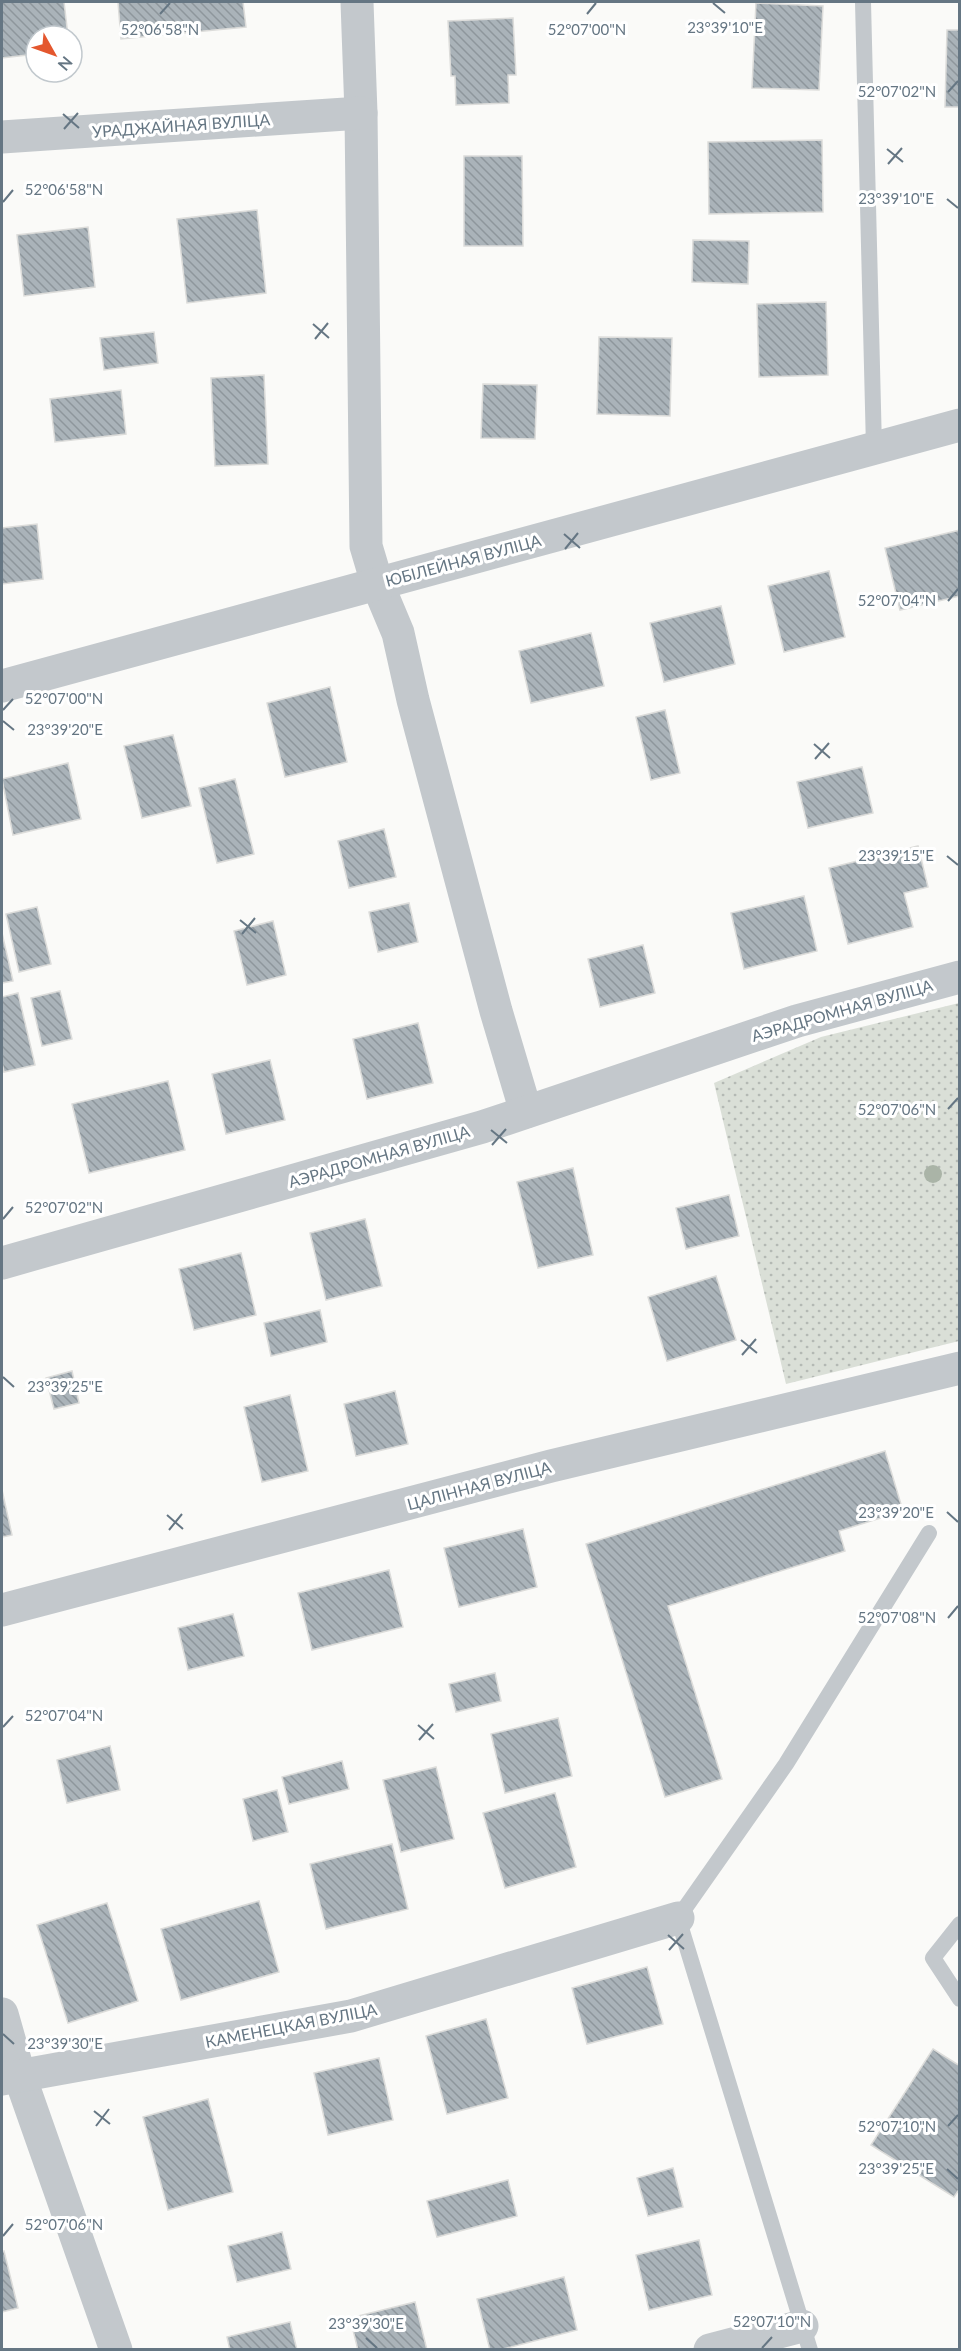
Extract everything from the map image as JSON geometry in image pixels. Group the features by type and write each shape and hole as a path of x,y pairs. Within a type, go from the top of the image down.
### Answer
{"street":[{"path":"357,2 361,113 366,546 377,583 398,633 412,700 496,1011 526,1112"},
{"name":"УРАДЖАЙНАЯ ВУЛІЦА","path":"2,137 361,113"},
{"name":"ЮБІЛЕЙНАЯ ВУЛІЦА","path":"2,686 960,425"},
{"name":"АЭРАДРОМНАЯ ВУЛІЦА","path":"2,1263 470,1130 797,1021 960,977"},
{"name":"ЦАЛІННАЯ ВУЛІЦА","path":"2,1610 551,1466 960,1368"},
{"name":"КАМЕНЕЦКАЯ ВУЛІЦА","path":"10,2077 351,2016 678,1918"},
{"path":"2,2014 10,2077 116,2349"},
{"path":"710,2349 806,2338"}],"lane":[{"path":"863,2 874,448"},
{"path":"806,2338 678,1918 786,1764 929,1533"},
{"path":"960,1924 933,1958 960,1999"}],"shaded area":[{"path":"959,1003 959,1341 786,1384 714,1083 821,1037"}],"building":[{"path":"2,2 64,2 67,24 24,24 24,55 2,58"},
{"path":"118,2 243,2 246,27 121,39"},
{"path":"756,3 823,6 819,90 752,88"},
{"path":"513,18 516,75 508,75 509,103 456,105 455,76 451,76 448,21"},
{"path":"947,30 960,30 960,107 945,107"},
{"path":"822,140 823,212 709,214 708,142"},
{"path":"464,156 522,156 523,246 464,246"},
{"path":"257,210 266,293 187,303 177,219"},
{"path":"88,227 95,287 24,296 17,235"},
{"path":"693,240 749,241 748,284 692,282"},
{"path":"826,302 828,375 759,377 757,304"},
{"path":"154,332 158,363 104,370 100,338"},
{"path":"599,337 672,338 670,416 597,414"},
{"path":"264,375 268,464 215,466 211,378"},
{"path":"483,384 537,385 535,439 481,438"},
{"path":"121,390 126,434 55,442 50,399"},
{"path":"37,524 43,579 2,584 2,528"},
{"path":"960,530 960,596 900,610 885,548"},
{"path":"829,571 845,637 784,652 768,586"},
{"path":"721,606 735,664 664,682 650,623"},
{"path":"591,633 604,686 531,703 519,651"},
{"path":"330,687 347,762 285,777 267,703"},
{"path":"665,710 680,773 651,780 636,717"},
{"path":"173,735 191,806 142,818 124,746"},
{"path":"68,763 81,819 13,835 2,779"},
{"path":"862,767 873,813 808,828 797,782"},
{"path":"235,779 254,854 217,863 199,788"},
{"path":"384,829 396,877 349,888 338,841"},
{"path":"918,846 928,887 904,893 913,927 848,944 829,868"},
{"path":"804,896 817,951 744,969 731,913"},
{"path":"409,903 418,942 378,952 369,912"},
{"path":"37,907 51,964 19,972 6,914"},
{"path":"273,921 286,975 247,985 234,931"},
{"path":"2,933 13,981 2,983"},
{"path":"643,945 655,993 600,1007 588,959"},
{"path":"60,991 72,1039 42,1046 31,998"},
{"path":"18,993 35,1065 4,1072 2,997"},
{"path":"418,1023 433,1083 367,1099 353,1039"},
{"path":"270,1060 285,1120 226,1134 212,1074"},
{"path":"168,1081 185,1150 89,1173 72,1104"},
{"path":"573,1168 593,1255 538,1268 517,1182"},
{"path":"729,1195 739,1236 686,1249 676,1208"},
{"path":"365,1219 382,1286 326,1300 310,1233"},
{"path":"241,1253 256,1315 194,1330 179,1269"},
{"path":"716,1276 736,1340 667,1361 648,1297"},
{"path":"320,1310 327,1342 271,1356 264,1323"},
{"path":"72,1371 79,1403 54,1409 46,1378"},
{"path":"395,1391 408,1444 356,1456 344,1404"},
{"path":"290,1395 308,1471 262,1482 244,1407"},
{"path":"885,1451 903,1511 839,1531 845,1551 668,1606 722,1779 665,1797 586,1544"},
{"path":"2,1490 12,1535 2,1537"},
{"path":"523,1529 537,1587 459,1607 444,1548"},
{"path":"389,1570 403,1627 312,1650 298,1593"},
{"path":"233,1614 244,1656 188,1670 178,1628"},
{"path":"495,1673 501,1701 456,1712 449,1684"},
{"path":"558,1718 572,1776 505,1793 491,1734"},
{"path":"110,1746 120,1790 67,1803 57,1760"},
{"path":"342,1761 349,1789 289,1804 282,1777"},
{"path":"436,1767 454,1839 401,1852 383,1780"},
{"path":"277,1790 288,1832 253,1841 243,1799"},
{"path":"555,1793 576,1867 505,1888 483,1813"},
{"path":"392,1844 408,1909 326,1929 310,1864"},
{"path":"259,1901 279,1972 181,2000 161,1929"},
{"path":"107,1903 138,2001 68,2023 37,1925"},
{"path":"647,1967 663,2024 587,2044 572,1988"},
{"path":"486,2019 508,2098 447,2114 426,2036"},
{"path":"933,2049 960,2066 960,2188 954,2197 871,2145"},
{"path":"379,2058 393,2120 328,2135 314,2073"},
{"path":"208,2099 233,2192 168,2210 143,2117"},
{"path":"673,2168 683,2207 648,2216 637,2178"},
{"path":"508,2180 517,2216 437,2237 427,2201"},
{"path":"282,2232 291,2269 237,2282 228,2246"},
{"path":"699,2240 712,2295 649,2310 636,2255"},
{"path":"4,2251 18,2308 2,2312 2,2252"},
{"path":"564,2277 577,2330 499,2350 490,2350 477,2299"},
{"path":"415,2302 427,2350 358,2350 350,2318"},
{"path":"290,2322 297,2350 230,2350 227,2337"}]}
